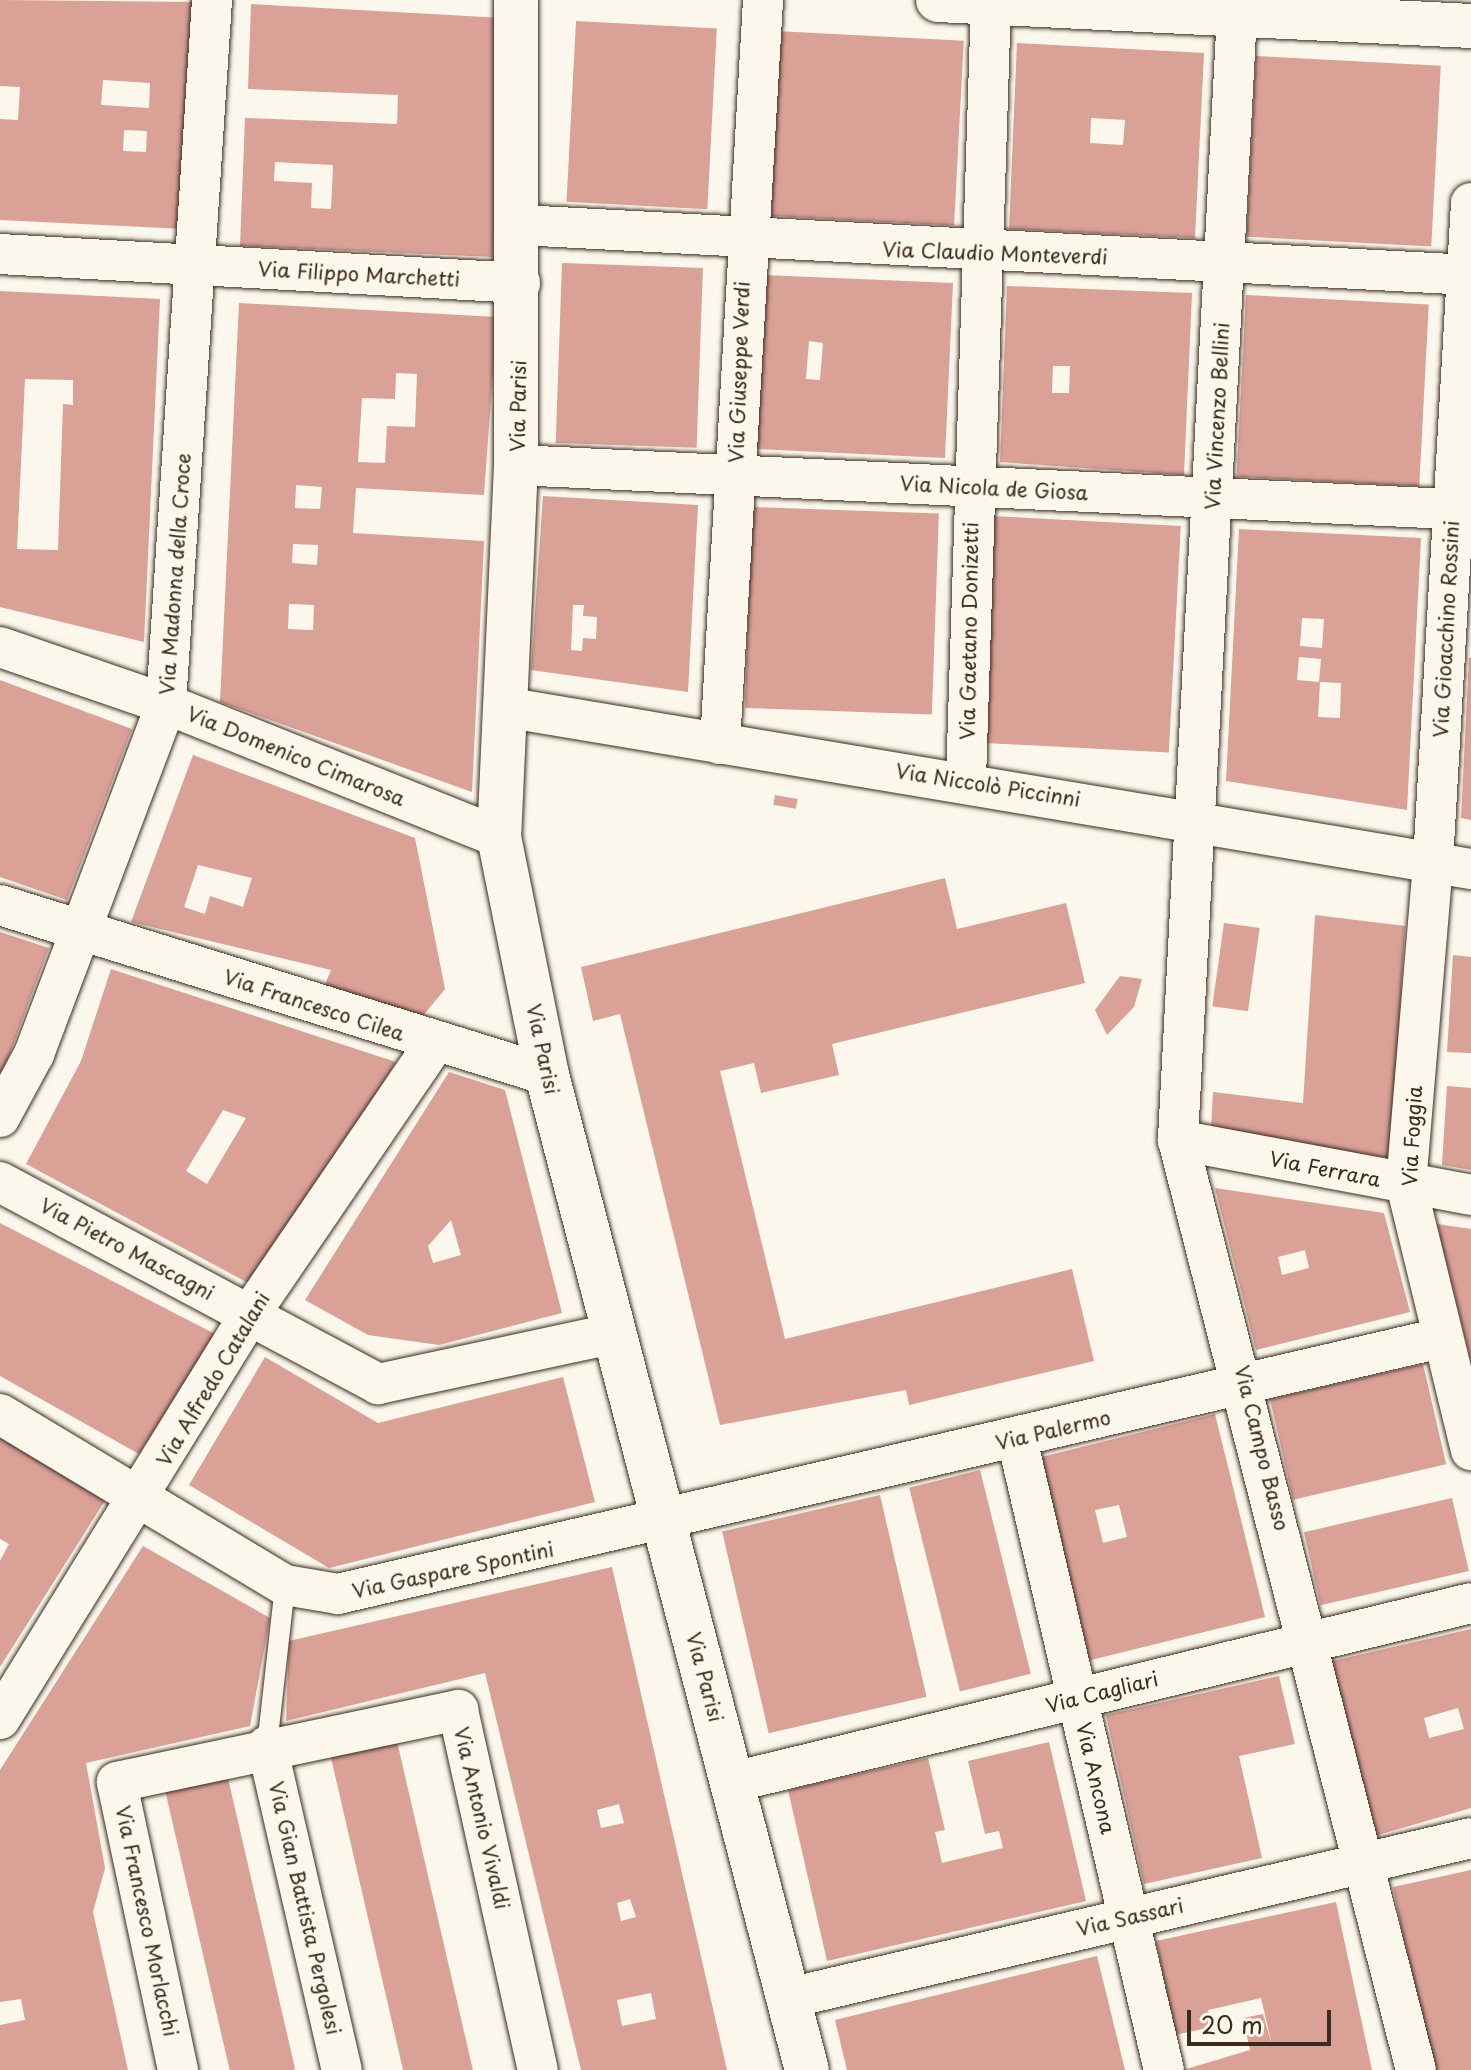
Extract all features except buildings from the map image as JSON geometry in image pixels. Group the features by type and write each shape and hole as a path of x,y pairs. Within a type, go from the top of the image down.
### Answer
{"street":[{"name":"Via Madonna della Croce","path":"0,1117 34,1054 166,704 199,265 212,0"},
{"name":"Via Parisi","path":"516,0 520,283 516,465 499,837 547,1075 807,2070"},
{"name":"Via Giuseppe Verdi","path":"720,744 745,239 763,0"},
{"path":"938,0 1039,1 1237,13 1306,8 1471,26"},
{"name":"Via Gaetano Donizetti","path":"966,780 973,486 991,2"},
{"name":"Via Vincenzo Bellini","path":"1199,818 1237,13"},
{"name":"Via Gioacchino Rossini","path":"1452,866 1471,203"},
{"name":"Via Claudio Monteverdi","path":"520,225 983,255 1226,260 1470,275"},
{"name":"Via Filippo Marchetti","path":"0,254 520,283"},
{"name":"Via Nicola de Giosa","path":"516,465 973,486 1212,501 1462,509"},
{"name":"Via Domenico Cimarosa","path":"0,647 166,704 499,837"},
{"name":"Via Niccolò Piccinni","path":"504,707 720,744 1199,818 1452,866"},
{"name":"Via Campo Basso","path":"1199,818 1178,1140 1246,1384 1416,2070"},
{"name":"Via Foggia","path":"1452,866 1406,1184 1441,1338 1471,1450"},
{"name":"Via Francesco Cilea","path":"0,905 434,1044 547,1075"},
{"name":"Via Alfredo Catalani","path":"0,1719 144,1494 250,1314 434,1044"},
{"name":"Via Ferrara","path":"1178,1140 1471,1195"},
{"name":"Via Pietro Mascagni","path":"0,1182 378,1384 615,1333"},
{"name":"Via Palermo","path":"665,1522 1441,1338"},
{"name":"Via Gaspare Spontini","path":"0,1414 144,1494 285,1585 338,1594 665,1522"},
{"name":"Via Ancona","path":"1017,1439 1164,2070"},
{"name":"Via Cagliari","path":"733,1782 1471,1603"},
{"name":"Via Antonio Vivaldi","path":"267,1746 458,1710 538,2070"},
{"name":"Via Francesco Morlacchi","path":"178,2070 117,1782 267,1746"},
{"name":"Via Gian Battista Pergolesi","path":"267,1746 342,2070"},
{"name":"Via Sassari","path":"789,1998 1471,1838"}],"lane":[{"path":"267,1746 285,1585"}]}
